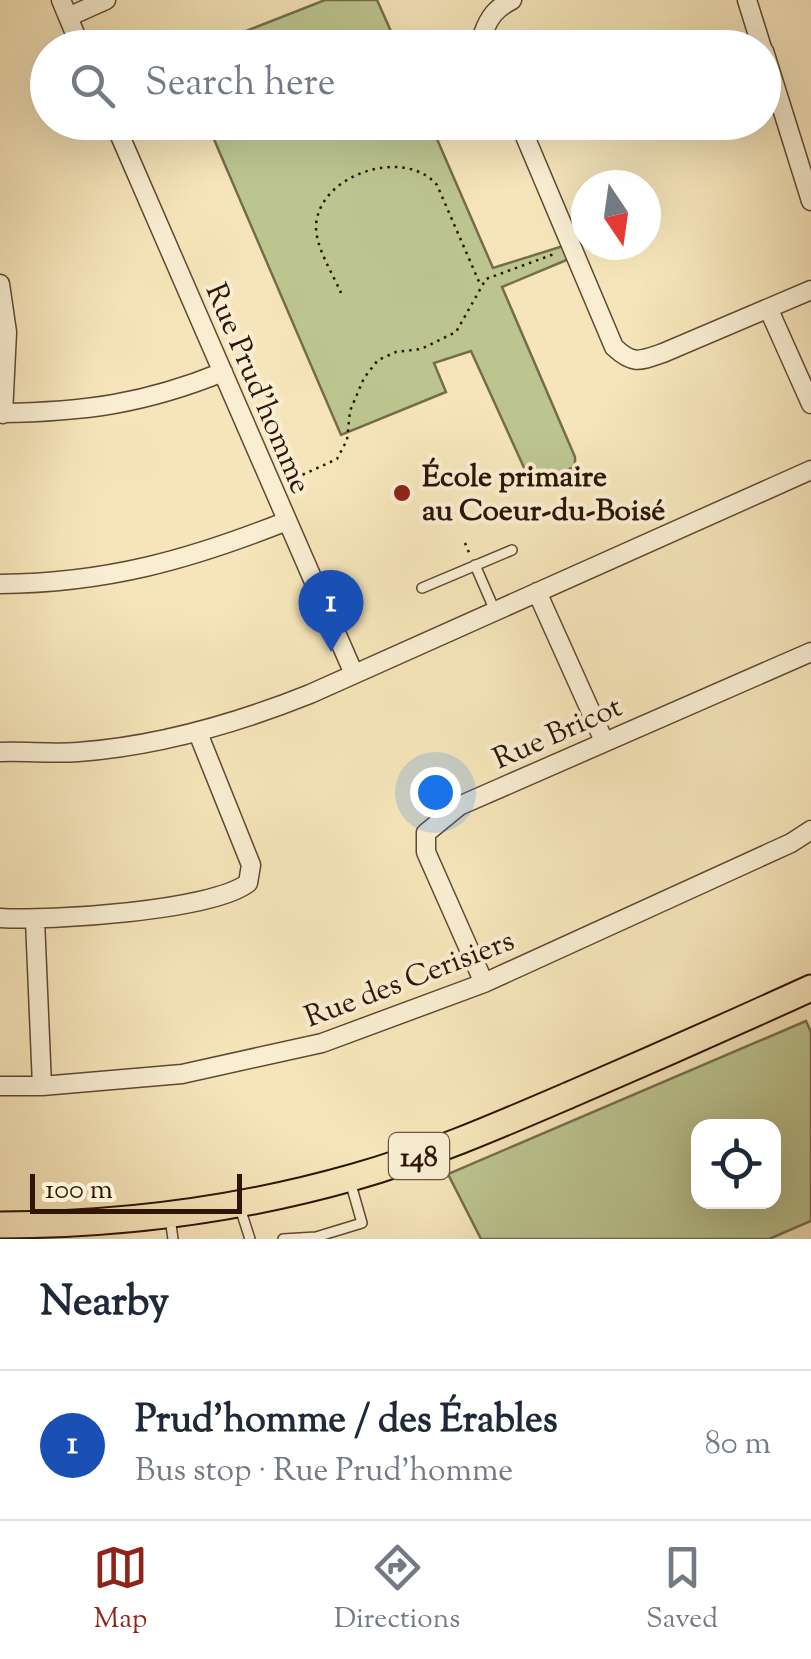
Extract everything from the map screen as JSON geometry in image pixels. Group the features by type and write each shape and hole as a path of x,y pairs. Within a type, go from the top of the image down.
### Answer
{"main road":[{"name":"148","path":"0,1225 111,1230 171,1227 239,1204 349,1178 481,1132 811,988"}],"street":[{"path":"64,8 106,0"},
{"path":"484,30 489,17 512,0"},
{"path":"747,0 757,30"},
{"path":"781,116 811,201"},
{"name":"Rue Prud'homme","path":"122,140 354,674"},
{"path":"527,140 571,245"},
{"path":"577,260 614,347 625,358 652,357 811,290"},
{"path":"0,284 7,332 1,414 116,406 174,392 223,372"},
{"path":"769,310 811,404"},
{"path":"0,752 76,752 150,744 271,710 811,470"},
{"path":"0,584 50,584 153,568 287,521"},
{"path":"537,592 604,741"},
{"name":"Rue Bricot","path":"484,983 426,852 426,832 459,806 811,652"},
{"path":"0,918 35,920 136,910 213,898 236,892 248,882 251,865 198,733"},
{"name":"Rue des Cerisiers","path":"0,1086 182,1074 260,1058 380,1024 484,983 791,843 811,830"},
{"path":"35,920 42,1086"}],"lane":[{"path":"422,588 473,560 512,550"},
{"path":"473,560 495,611"},
{"path":"283,1239 316,1236 362,1223 349,1178"},
{"path":"239,1204 250,1239"}],"path":[{"path":"341,292 318,239 319,213 326,198 341,184 388,167 414,169 430,176 480,286"},
{"path":"273,489 336,458 347,440 350,411 364,378 378,360 396,352 422,349 456,332 486,279 571,247"},
{"path":"466,543 473,560"}],"green space":[{"path":"325,0 377,0 390,30 248,30"},
{"path":"214,140 437,140 493,268 563,246 569,259 502,287 575,457 575,467 531,483 471,351 434,363 446,392 341,435"},
{"path":"806,1021 811,1032 811,1221 769,1239 481,1239 448,1174"}],"place":[{"name":"École primaire au Coeur‑du‑Boisé","path":"402,493"},
{"name":"Prud'homme / des Érables","path":"331,652"}]}
